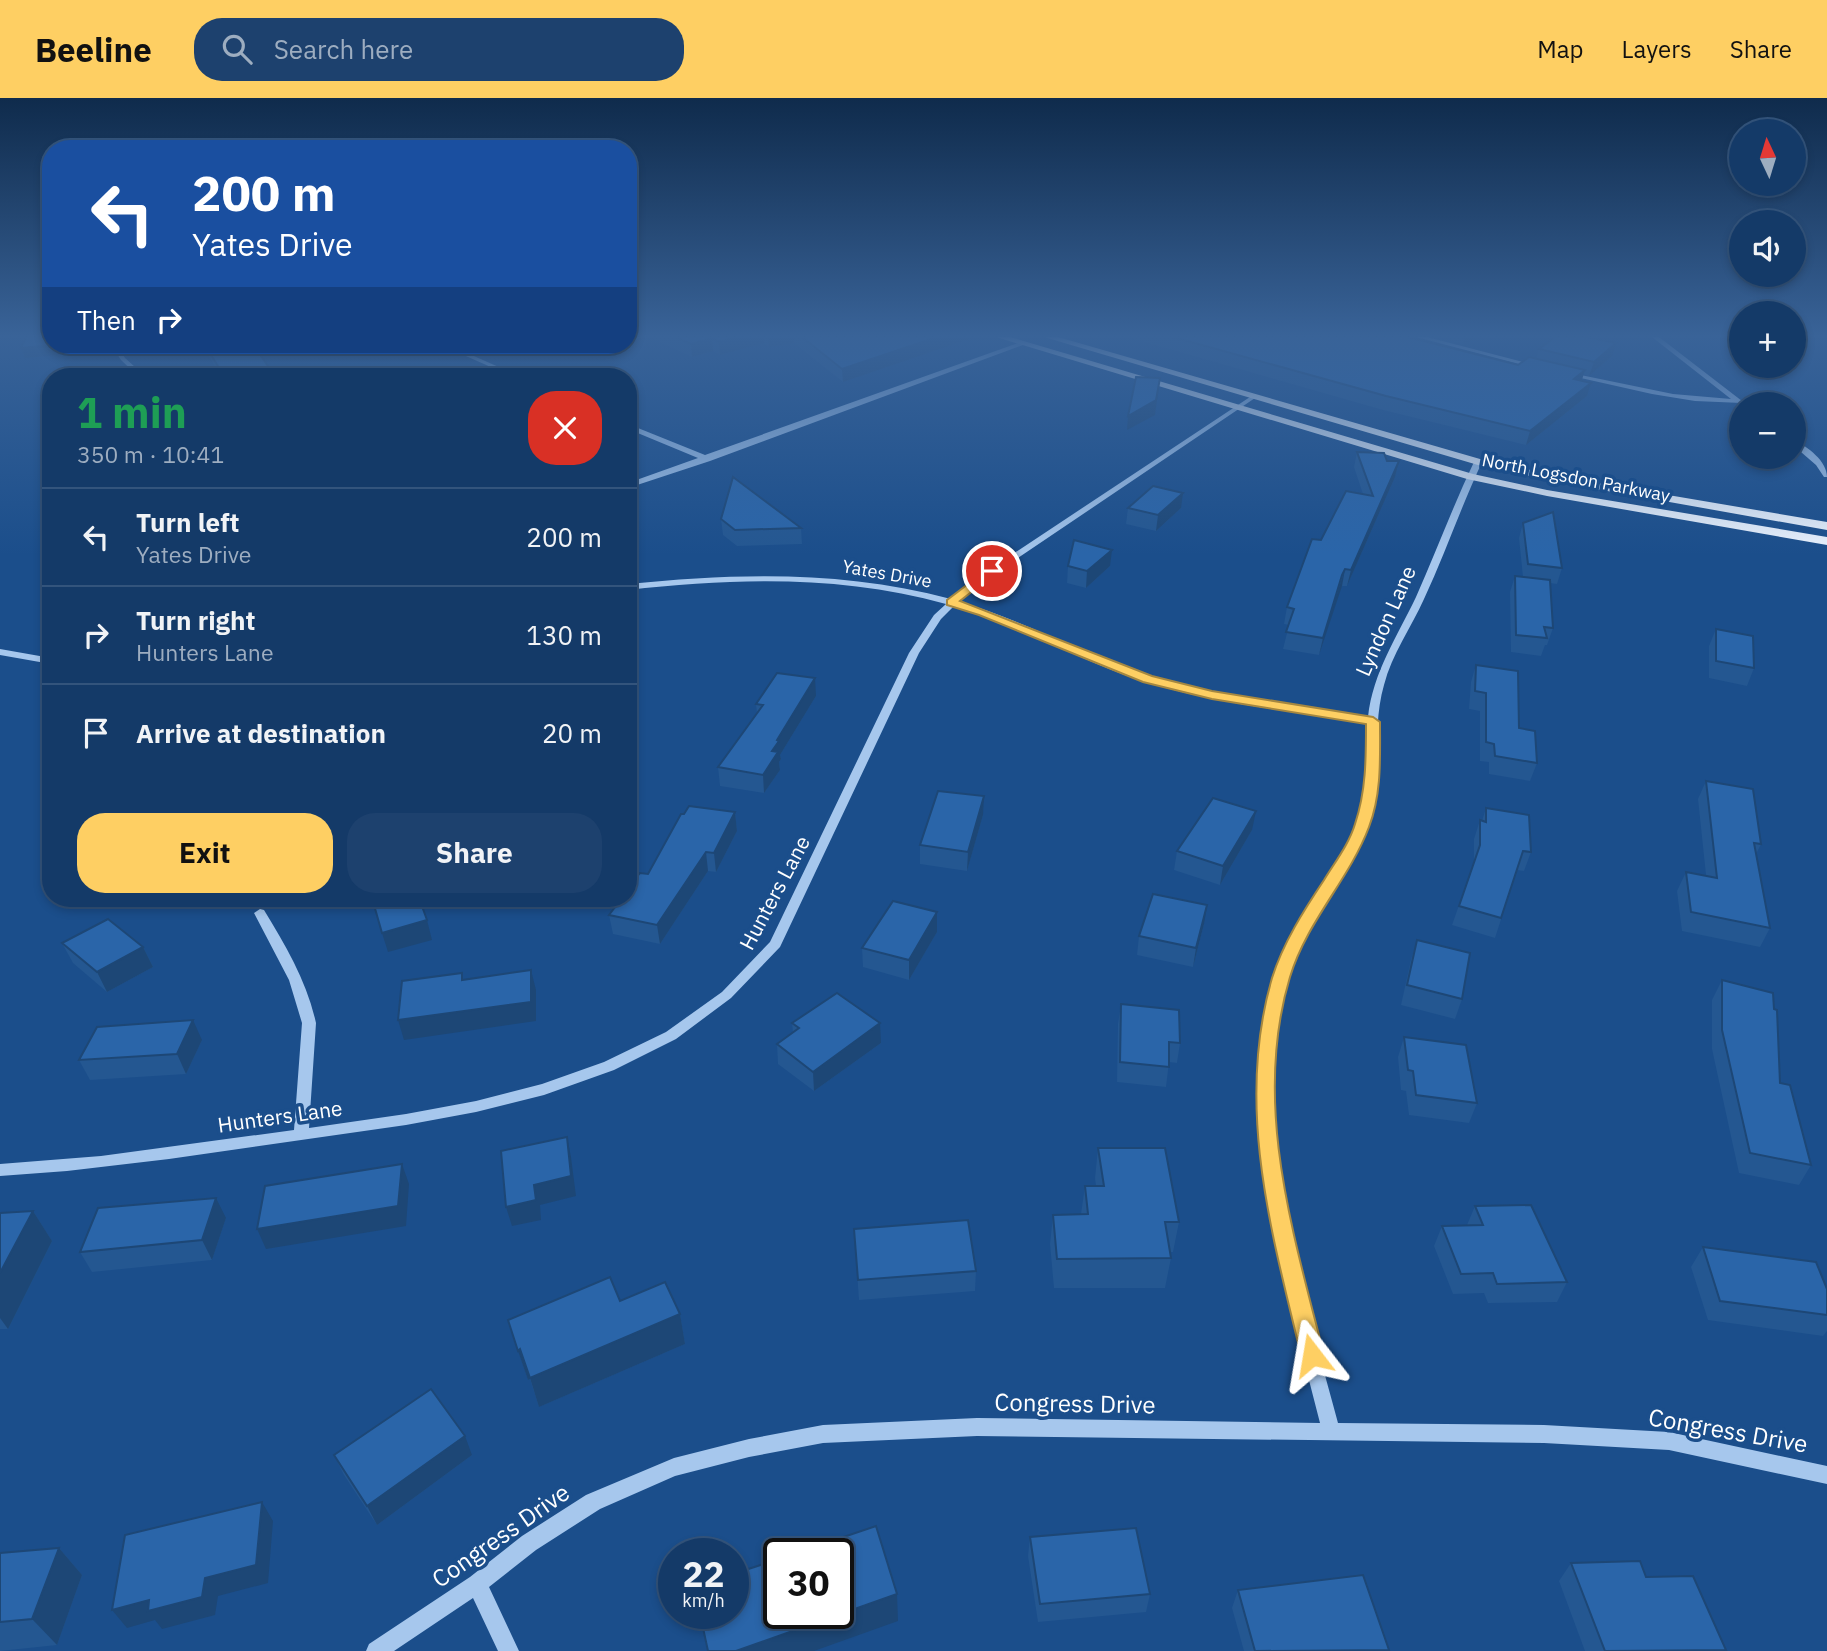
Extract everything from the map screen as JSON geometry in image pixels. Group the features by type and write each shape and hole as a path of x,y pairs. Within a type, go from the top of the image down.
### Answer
{"main road":[{"name":"North Logsdon Parkway","path":"1244,409 1471,477 1597,502 1827,541"},
{"name":"North Logsdon Parkway","path":"1296,409 1478,462 1581,484 1827,526"}],"street":[{"path":"637,483 842,409"},
{"name":"Hunters Lane","path":"0,1170 142,1157 438,1113 550,1089 647,1048 724,998 753,972 775,944 914,653 925,634 951,602 969,587 1237,409"},
{"path":"637,429 707,459"},
{"path":"1806,450 1827,475"},
{"name":"Lyndon Lane","path":"1331,1431 1275,1202 1265,1120 1267,1043 1281,977 1306,921 1352,849 1362,825 1373,780 1373,722 1379,683 1420,597 1478,462"},
{"name":"Yates Drive","path":"637,586 720,577 798,577 876,587 951,602 984,613 1148,679 1212,695 1373,722"},
{"path":"0,652 42,659"},
{"path":"260,914 301,988 306,1005 309,1023 301,1134"},
{"name":"Congress Drive","path":"376,1651 593,1502 674,1467 749,1448 823,1434 977,1427 1544,1434 1669,1441 1827,1475"},
{"path":"477,1584 509,1651"}],"building":[{"path":"1129,409 1139,409 1128,416"},
{"path":"1441,409 1557,409 1530,431"},
{"path":"1357,452 1384,453 1387,461 1399,461 1351,570 1345,569 1342,575 1323,638 1286,632 1294,609 1287,607 1312,539 1321,540 1346,491 1373,496"},
{"path":"733,477 801,528 735,530 721,519"},
{"path":"1153,486 1183,493 1158,515 1128,508"},
{"path":"1553,512 1562,568 1528,564 1523,523"},
{"path":"1074,540 1112,550 1087,571 1068,566"},
{"path":"1515,576 1550,580 1553,628 1544,627 1547,638 1516,635"},
{"path":"1716,629 1753,636 1754,668 1716,661"},
{"path":"1476,665 1518,671 1519,728 1535,731 1537,763 1495,756 1494,744 1486,742 1486,693 1475,691"},
{"path":"777,673 815,678 777,740 779,741 772,751 778,752 763,775 718,767 763,705 756,704"},
{"path":"1706,781 1753,789 1761,844 1754,843 1770,928 1691,912 1686,872 1717,878"},
{"path":"938,791 984,796 968,852 920,845"},
{"path":"1213,798 1256,811 1223,866 1177,851"},
{"path":"689,806 735,812 714,853 706,852 657,925 609,915 615,907 637,907 637,877 640,873 648,874 681,814 684,814"},
{"path":"1486,808 1529,815 1531,852 1523,851 1501,918 1459,906 1480,845 1480,820 1486,822"},
{"path":"1153,894 1207,905 1196,948 1139,936"},
{"path":"893,901 937,912 909,960 862,948"},
{"path":"375,907 422,907 427,920 382,933"},
{"path":"108,919 143,947 97,972 62,943"},
{"path":"1417,940 1470,953 1462,999 1407,985"},
{"path":"531,970 531,1002 398,1020 402,981 462,973 462,980"},
{"path":"1722,980 1773,993 1774,1009 1777,1010 1780,1083 1790,1085 1811,1165 1750,1153 1722,1030"},
{"path":"837,993 880,1023 813,1072 777,1044 799,1028 792,1023"},
{"path":"1121,1004 1179,1010 1180,1043 1169,1042 1169,1067 1120,1062"},
{"path":"193,1020 177,1054 79,1060 97,1027"},
{"path":"1404,1037 1466,1045 1477,1103 1416,1095 1413,1071 1408,1070"},
{"path":"567,1137 571,1176 534,1185 536,1200 506,1207 501,1151"},
{"path":"1098,1148 1165,1148 1179,1222 1165,1222 1171,1258 1057,1259 1053,1215 1088,1214 1085,1186 1104,1186"},
{"path":"402,1164 398,1206 257,1229 265,1186"},
{"path":"216,1198 202,1240 80,1252 98,1208"},
{"path":"1531,1205 1567,1282 1497,1284 1493,1273 1461,1274 1442,1226 1483,1225 1475,1206"},
{"path":"33,1211 0,1273 0,1213"},
{"path":"968,1220 976,1271 858,1280 854,1229"},
{"path":"1703,1247 1816,1262 1827,1289 1827,1315 1720,1301"},
{"path":"610,1277 620,1301 665,1282 680,1314 530,1378 508,1320"},
{"path":"431,1389 465,1436 367,1506 334,1455"},
{"path":"262,1502 256,1565 205,1578 202,1597 148,1611 149,1600 112,1610 125,1535"},
{"path":"876,1526 897,1594 854,1609 854,1538 840,1538"},
{"path":"1136,1528 1150,1594 1040,1604 1030,1537"},
{"path":"59,1548 32,1619 0,1622 0,1553"},
{"path":"1640,1561 1646,1577 1693,1576 1726,1650 1605,1651 1571,1563"},
{"path":"763,1564 763,1629 798,1629 736,1651 708,1651 703,1629 749,1629 749,1569"},
{"path":"1363,1575 1389,1650 1255,1651 1238,1590"}],"route":[{"path":"992,571 951,602 1148,679 1212,695 1373,722 1373,780 1362,825 1352,849 1306,921 1281,977 1267,1043 1265,1120 1275,1202 1312,1355"}]}
